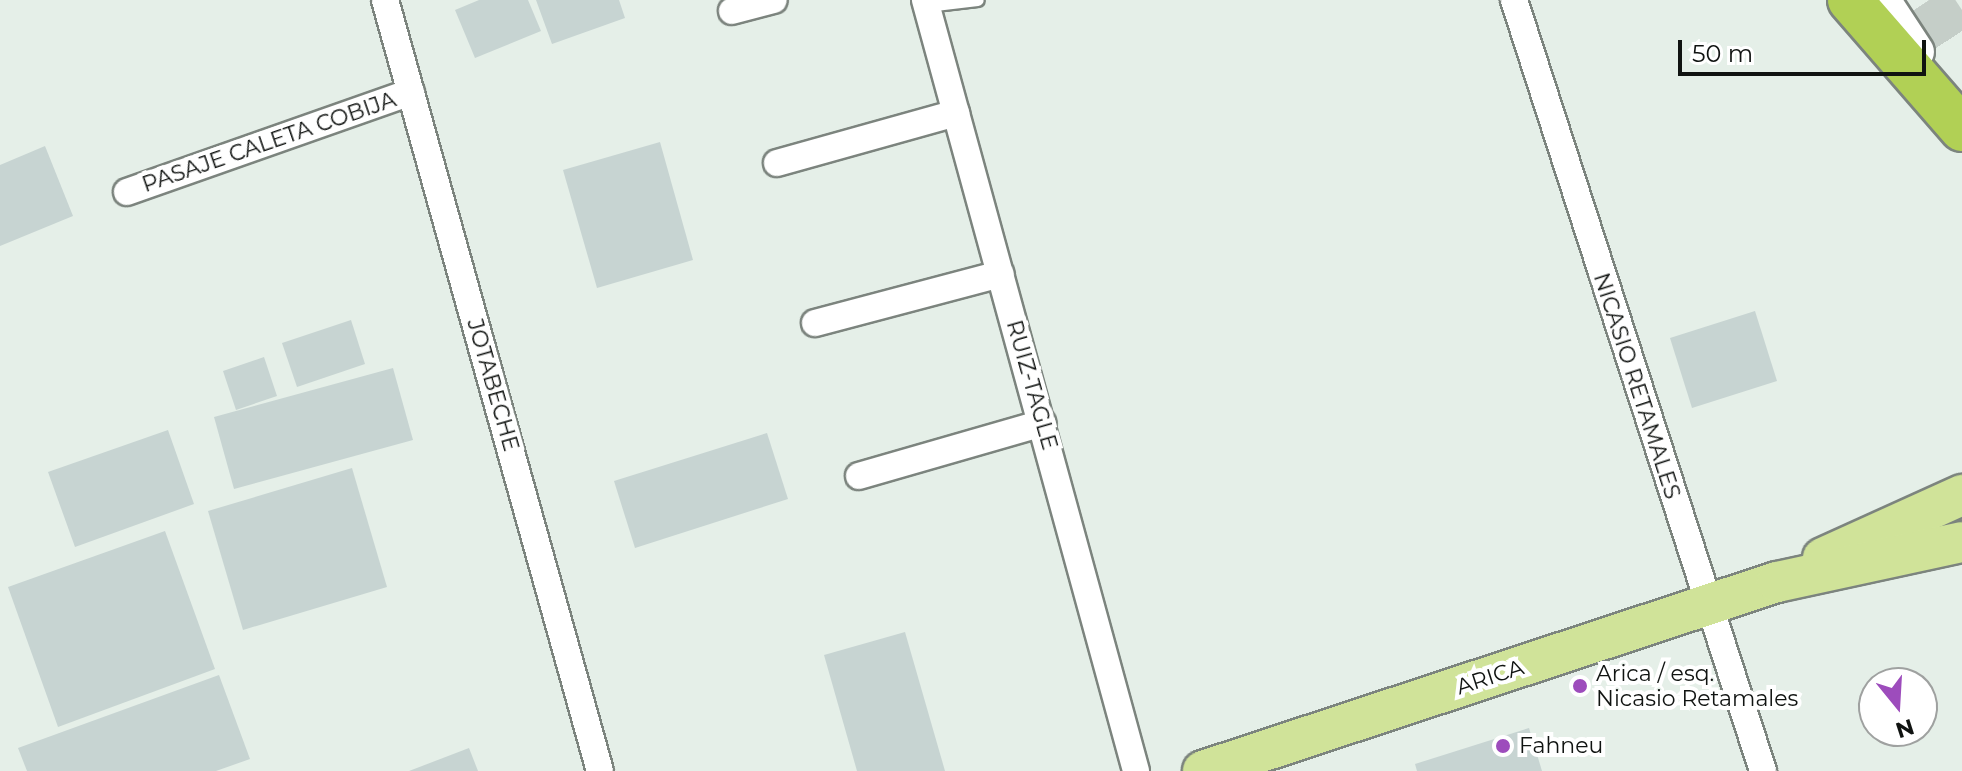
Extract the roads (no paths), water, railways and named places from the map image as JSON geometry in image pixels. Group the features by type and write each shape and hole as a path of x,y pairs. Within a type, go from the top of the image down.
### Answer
{"highway":[{"path":"1850,0 1962,127"}],"main road":[{"path":"1882,0 1962,127"},
{"name":"ARICA","path":"1777,582 1962,495"},
{"name":"ARICA","path":"1203,771 1777,582 1962,542"}],"street":[{"name":"JOTABECHE","path":"385,0 600,771"},
{"path":"732,11 774,0"},
{"name":"NICASIO RETAMALES","path":"1514,0 1763,771"},
{"name":"RUIZ-TAGLE","path":"926,3 1136,771"},
{"name":"PASAJE CALETA COBIJA","path":"127,192 411,92"},
{"path":"777,163 956,113"},
{"path":"815,323 1001,274"},
{"path":"859,476 1043,423"}],"lane":[{"path":"926,3 978,0"}],"tunnel":[{"path":"1929,0 1962,50"}],"place":[{"name":"Arica / esq. Nicasio Retamales","path":"1580,686"},
{"name":"Fahneu","path":"1503,746"}]}
